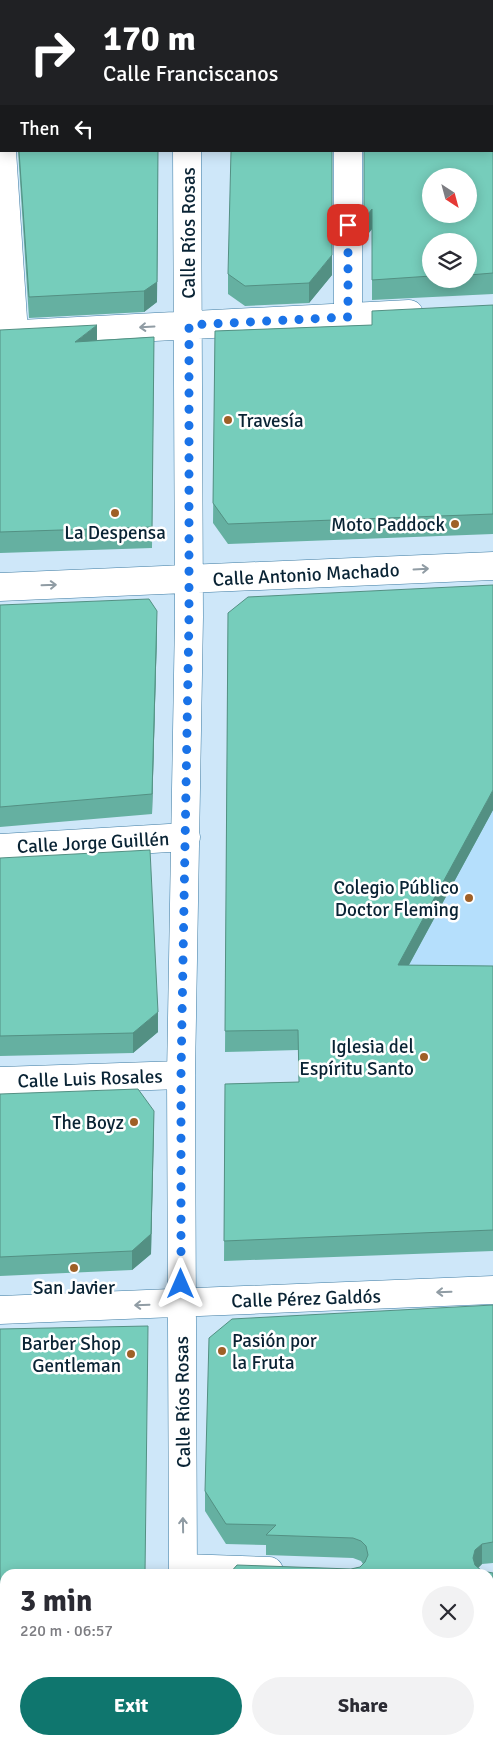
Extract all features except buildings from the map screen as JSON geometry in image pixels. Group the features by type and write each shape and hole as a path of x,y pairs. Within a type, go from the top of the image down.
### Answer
{"street":[{"path":"2,152 7,334 435,312"},
{"name":"Calle Ríos Rosas","path":"183,1569 181,1075 189,580 187,152"},
{"path":"348,152 348,317"},
{"name":"Calle Antonio Machado","path":"0,587 493,566"},
{"name":"Calle Jorge Guillén","path":"0,848 186,837"},
{"name":"Calle Luis Rosales","path":"0,1081 181,1075"},
{"name":"Calle Pérez Galdós","path":"0,1310 493,1290"}],"shaded area":[{"name":"Colegio Público Doctor Fleming","path":"493,810 493,986 398,985"}],"place":[{"name":"Travesía","path":"228,420"},
{"name":"La Despensa","path":"115,513"},
{"name":"Moto Paddock","path":"455,524"},
{"name":"Colegio Público Doctor Fleming","path":"469,898"},
{"name":"Iglesia del Espíritu Santo","path":"424,1057"},
{"name":"The Boyz","path":"134,1122"},
{"name":"San Javier","path":"74,1268"},
{"name":"Pasión por la Fruta","path":"222,1351"},
{"name":"Barber Shop Gentleman","path":"131,1354"}],"route":[{"path":"181,1284 181,1075 190,522 189,325 348,317 348,225"}]}
